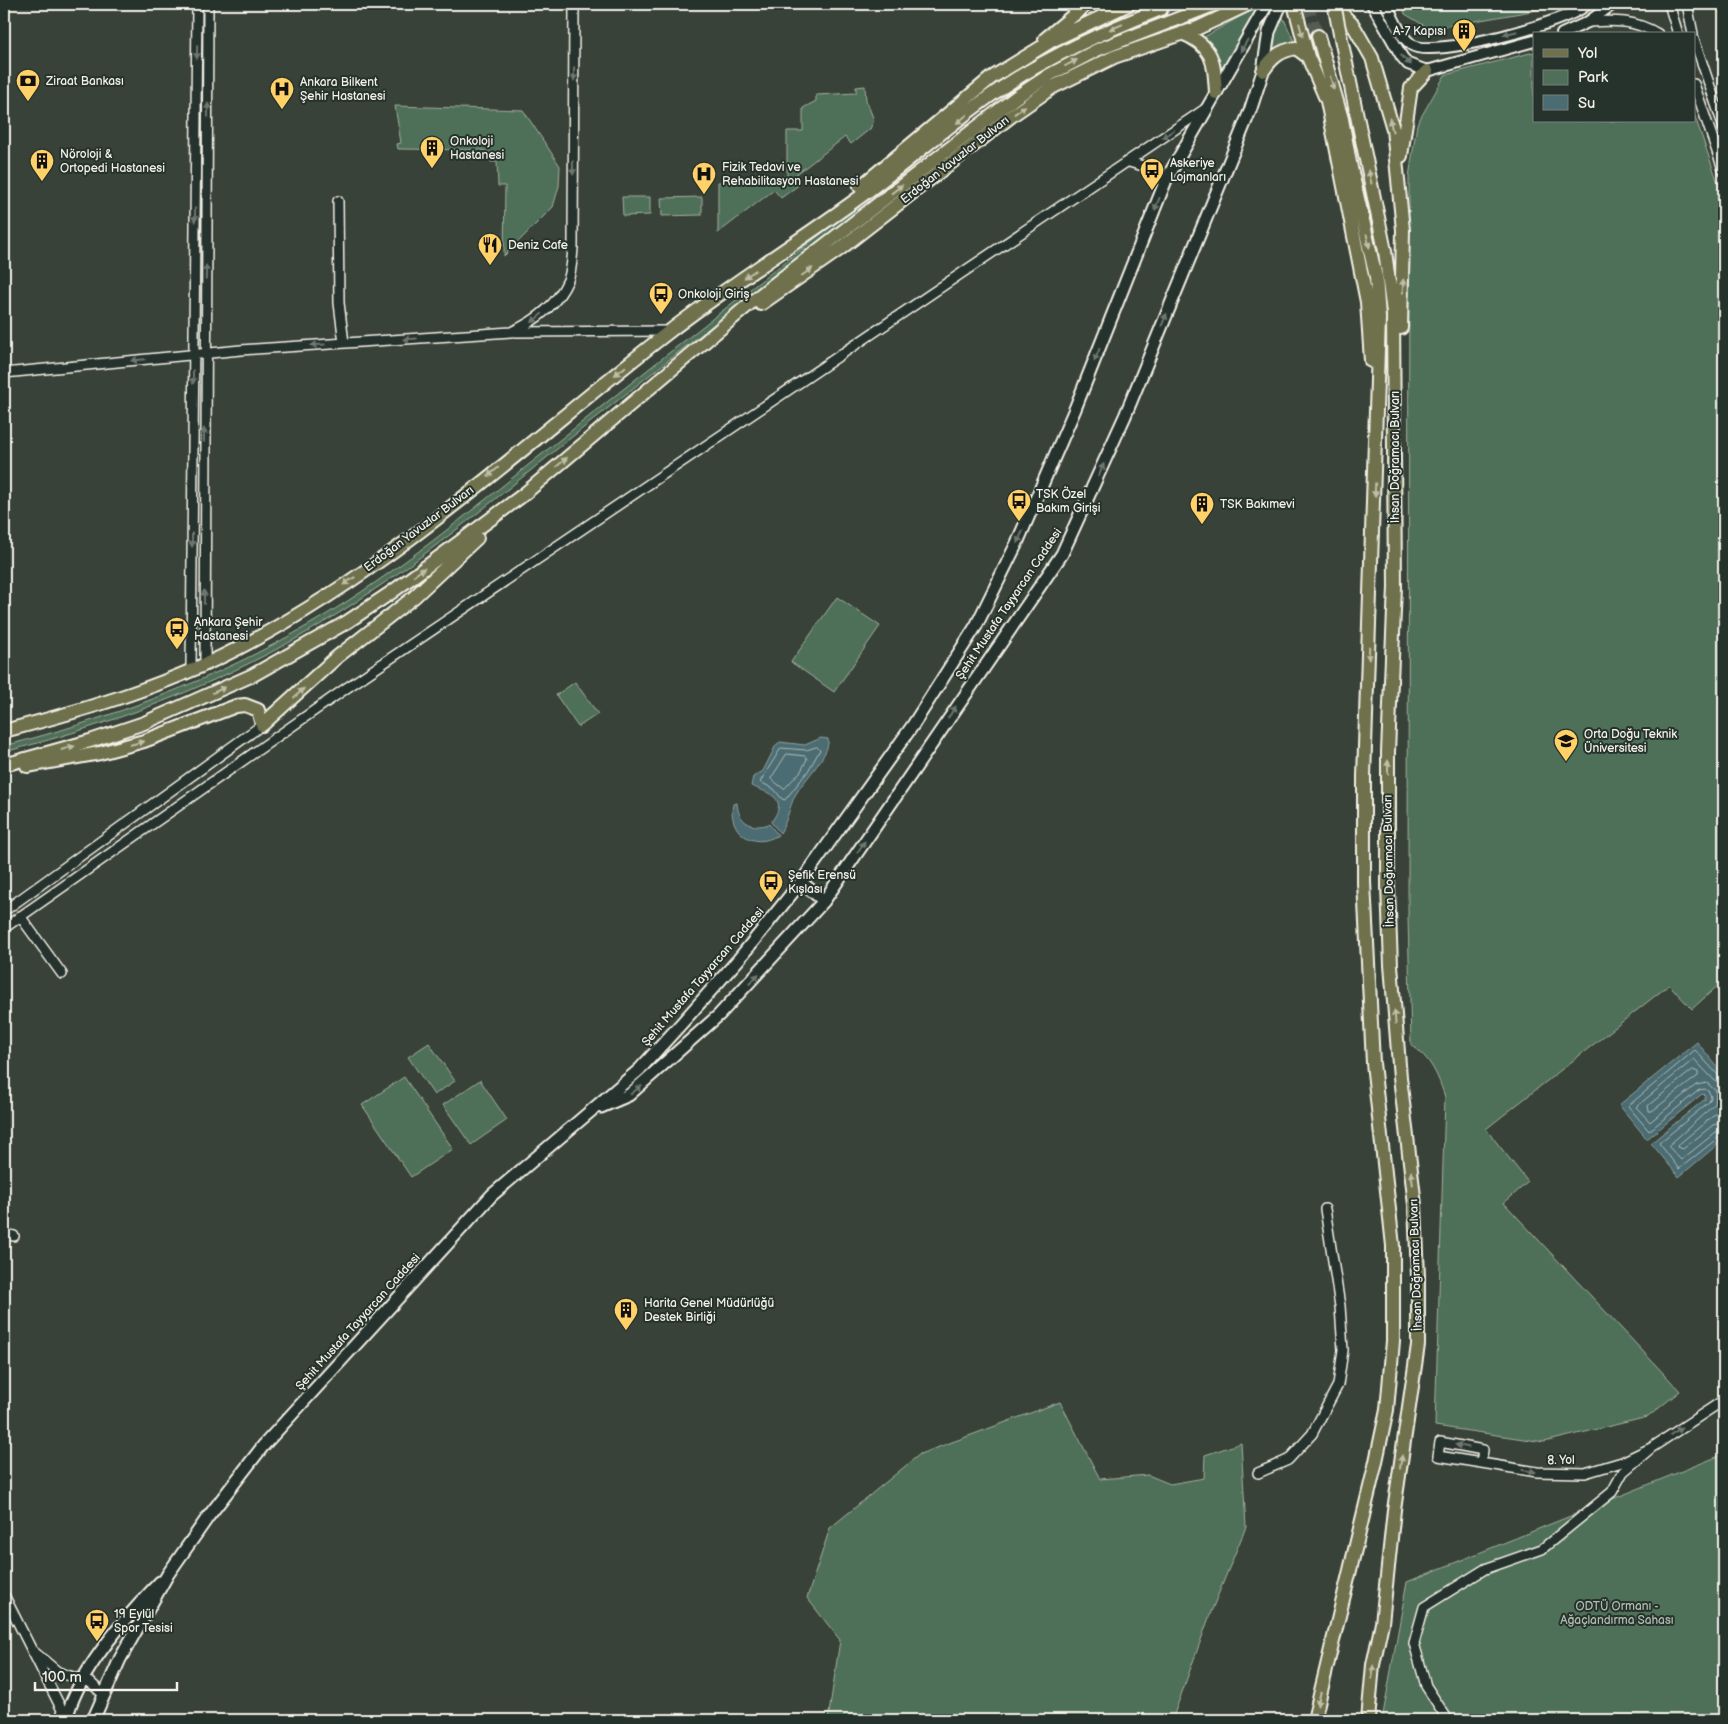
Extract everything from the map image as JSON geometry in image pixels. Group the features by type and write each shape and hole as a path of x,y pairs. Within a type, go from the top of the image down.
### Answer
{"main road":[{"path":"1026,55 1087,4"},
{"name":"Erdoğan Yavuzlar Bulvarı","path":"790,246 973,92 1026,55 1129,4"},
{"name":"Erdoğan Yavuzlar Bulvarı","path":"4,765 90,741 144,723 278,662 347,622 392,592 523,494 772,286 1038,82 1097,50 1216,4"},
{"name":"Erdoğan Yavuzlar Bulvarı","path":"696,350 840,249 1038,97 1097,64 1208,24 1236,7 1249,4"},
{"name":"Şehit Mustafa Tayyarcan Caddesi","path":"93,1720 120,1659 168,1574 208,1517 263,1446 492,1194 639,1070 681,1024 738,960 801,882 913,725 976,626 1042,487 1166,180 1267,4"},
{"name":"Şehit Mustafa Tayyarcan Caddesi","path":"592,1111 630,1095 645,1083 719,1015 824,901 1062,554 1125,416 1235,148 1262,71 1268,32 1281,4"},
{"path":"1294,4 1308,57 1328,101 1364,285 1367,302 1376,458"},
{"path":"1333,4 1353,25 1372,58 1392,129 1399,176 1403,278 1395,475"},
{"name":"İhsan Doğramacı Bulvarı","path":"1333,4 1389,277 1393,313 1395,586 1388,752 1388,886 1400,1068 1415,1205 1418,1345 1394,1510 1382,1623 1373,1665 1368,1720"},
{"name":"Erdoğan Yavuzlar Bulvarı","path":"4,731 126,696 234,650 283,623 372,565 429,523 669,331 863,195 1002,88 1025,72 1076,44 1161,9"},
{"path":"1182,33 1197,40 1208,50 1214,67 1216,93"},
{"name":"İhsan Doğramacı Bulvarı","path":"1314,1720 1387,1410 1392,1341 1393,1246 1373,1063 1364,882 1364,777 1376,458 1379,318 1376,277 1351,168 1342,119 1318,36"},
{"path":"1262,71 1270,59 1282,50 1296,48 1308,57"},
{"path":"1399,176 1407,100 1415,81 1427,71"},
{"path":"262,724 336,657 414,597 523,494"},
{"path":"4,770 100,753 144,741 236,706 253,706 261,714 262,724"},
{"path":"801,882 824,901"},
{"name":"Şehit Mustafa Tayyarcan Caddesi","path":"66,1720 84,1680 118,1629 168,1574"}],"street":[{"path":"191,669 198,4"},
{"path":"204,663 208,4"},
{"path":"511,332 532,323 554,302 568,279 573,248 574,4"},
{"path":"1372,4 1402,57 1408,64 1427,71 1533,41"},
{"path":"1386,4 1405,38 1413,46 1441,48 1480,41 1567,17 1587,4"},
{"path":"1566,32 1588,22 1613,4"},
{"path":"1669,4 1677,32"},
{"path":"1687,4 1693,32"},
{"path":"1588,22 1614,20 1633,22 1654,32"},
{"path":"1480,41 1485,54"},
{"path":"1696,45 1724,128"},
{"path":"1441,48 1448,65"},
{"path":"1696,90 1724,172"},
{"path":"4,928 345,688 824,367 1060,204 1128,162 1208,107"},
{"path":"1128,162 1150,168 1166,180"},
{"path":"338,200 339,303 344,343"},
{"path":"4,373 193,355 511,332 669,331"},
{"path":"4,911 262,724"},
{"path":"20,916 62,974"},
{"path":"1258,1474 1288,1460 1312,1434 1338,1385 1343,1350 1340,1306 1325,1209"},
{"path":"4,1234 14,1236"},
{"name":"8. Yol","path":"1481,1463 1483,1450 1440,1442 1438,1456 1481,1463 1537,1472 1585,1472 1622,1462 1651,1448 1724,1400"},
{"path":"1448,1720 1426,1686 1414,1643 1424,1607 1485,1570 1542,1549 1612,1492 1623,1472 1651,1448"},
{"path":"4,1595 66,1720"},
{"path":"29,1647 58,1672 84,1680 97,1687 104,1695"}],"green space":[{"path":"1402,4 1547,4 1543,9 1430,29 1405,14"},
{"path":"1257,7 1222,69 1214,47 1204,37"},
{"path":"1281,13 1295,43 1281,44 1268,52"},
{"name":"Orta Doğu Teknik Üniversitesi","path":"1533,52 1533,122 1696,122 1696,120 1724,200 1724,980 1692,1009 1669,985 1486,1129 1528,1182 1504,1203 1680,1391 1648,1417 1544,1442 1435,1426 1445,1097 1432,1067 1423,1055 1411,1045 1408,916 1409,177 1417,124 1445,75"},
{"path":"865,86 866,100 874,120 870,129 851,144 845,137 794,176 800,184 781,198 774,190 718,233 718,182 760,181 761,178 787,176 787,131 803,131 803,108 816,101 816,95 856,93 856,87"},
{"path":"395,106 523,110 560,166 559,186 553,207 504,256 505,186 498,186 497,162 491,162 491,153 482,150 398,149 397,144 401,143"},
{"path":"622,197 650,197 650,215 623,216"},
{"path":"702,197 702,215 662,216 661,198"},
{"path":"857,206 861,209 634,387 480,512 418,559 353,604 271,652 184,693 95,726 4,752 4,746 123,710 200,680 275,644 346,602 443,533"},
{"path":"837,597 880,626 834,692 791,662"},
{"path":"575,682 598,714 578,727 556,695"},
{"path":"429,1043 455,1081 434,1095 408,1057"},
{"path":"404,1077 453,1149 411,1177 362,1105"},
{"path":"480,1080 507,1120 471,1145 443,1105"},
{"path":"1060,1402 1100,1479 1148,1475 1170,1484 1204,1478 1205,1455 1241,1443 1246,1527 1211,1612 1172,1720 828,1720 840,1640 807,1598 830,1528 920,1454"},
{"name":"ODTÜ Ormanı - Ağaçlandırma Sahası","path":"1724,1454 1724,1720 1382,1720 1407,1582"}],"water":[{"path":"821,738 828,739 826,751 796,794 780,833 771,822 776,814 778,802 770,794 751,786 753,777 763,771 776,745 780,742 805,745"},
{"path":"737,803 743,820 757,826 769,824 778,835 760,841 744,836 738,830 732,814 733,804"},
{"path":"1697,1042 1724,1075 1724,1139 1679,1177 1651,1143 1705,1099 1705,1095 1702,1094 1647,1139 1619,1105"}],"tunnel":[{"path":"1161,9 1175,4"},
{"path":"1307,4 1318,36"}],"place":[{"name":"A-7 Kapısı","path":"1464,52"},
{"name":"Ziraat Bankası","path":"28,102"},
{"name":"Ankara Bilkent Şehir Hastanesi","path":"282,110"},
{"name":"Onkoloji Hastanesi","path":"432,169"},
{"name":"Nöroloji & Ortopedi Hastanesi","path":"42,182"},
{"name":"Askeriye Lojmanları","path":"1152,191"},
{"name":"Fizik Tedavi ve Rehabilitasyon Hastanesi","path":"704,195"},
{"name":"Deniz Cafe","path":"490,266"},
{"name":"Onkoloji Giriş","path":"661,315"},
{"name":"TSK Özel Bakım Girişi","path":"1019,522"},
{"name":"TSK Bakımevi","path":"1202,525"},
{"name":"Ankara Şehir Hastanesi","path":"177,650"},
{"name":"Orta Doğu Teknik Üniversitesi","path":"1566,762"},
{"name":"Şefik Erensü Kışlası","path":"771,903"},
{"name":"Harita Genel Müdürlüğü Destek Birliği","path":"626,1331"},
{"name":"19 Eylül Spor Tesisi","path":"97,1642"}]}
